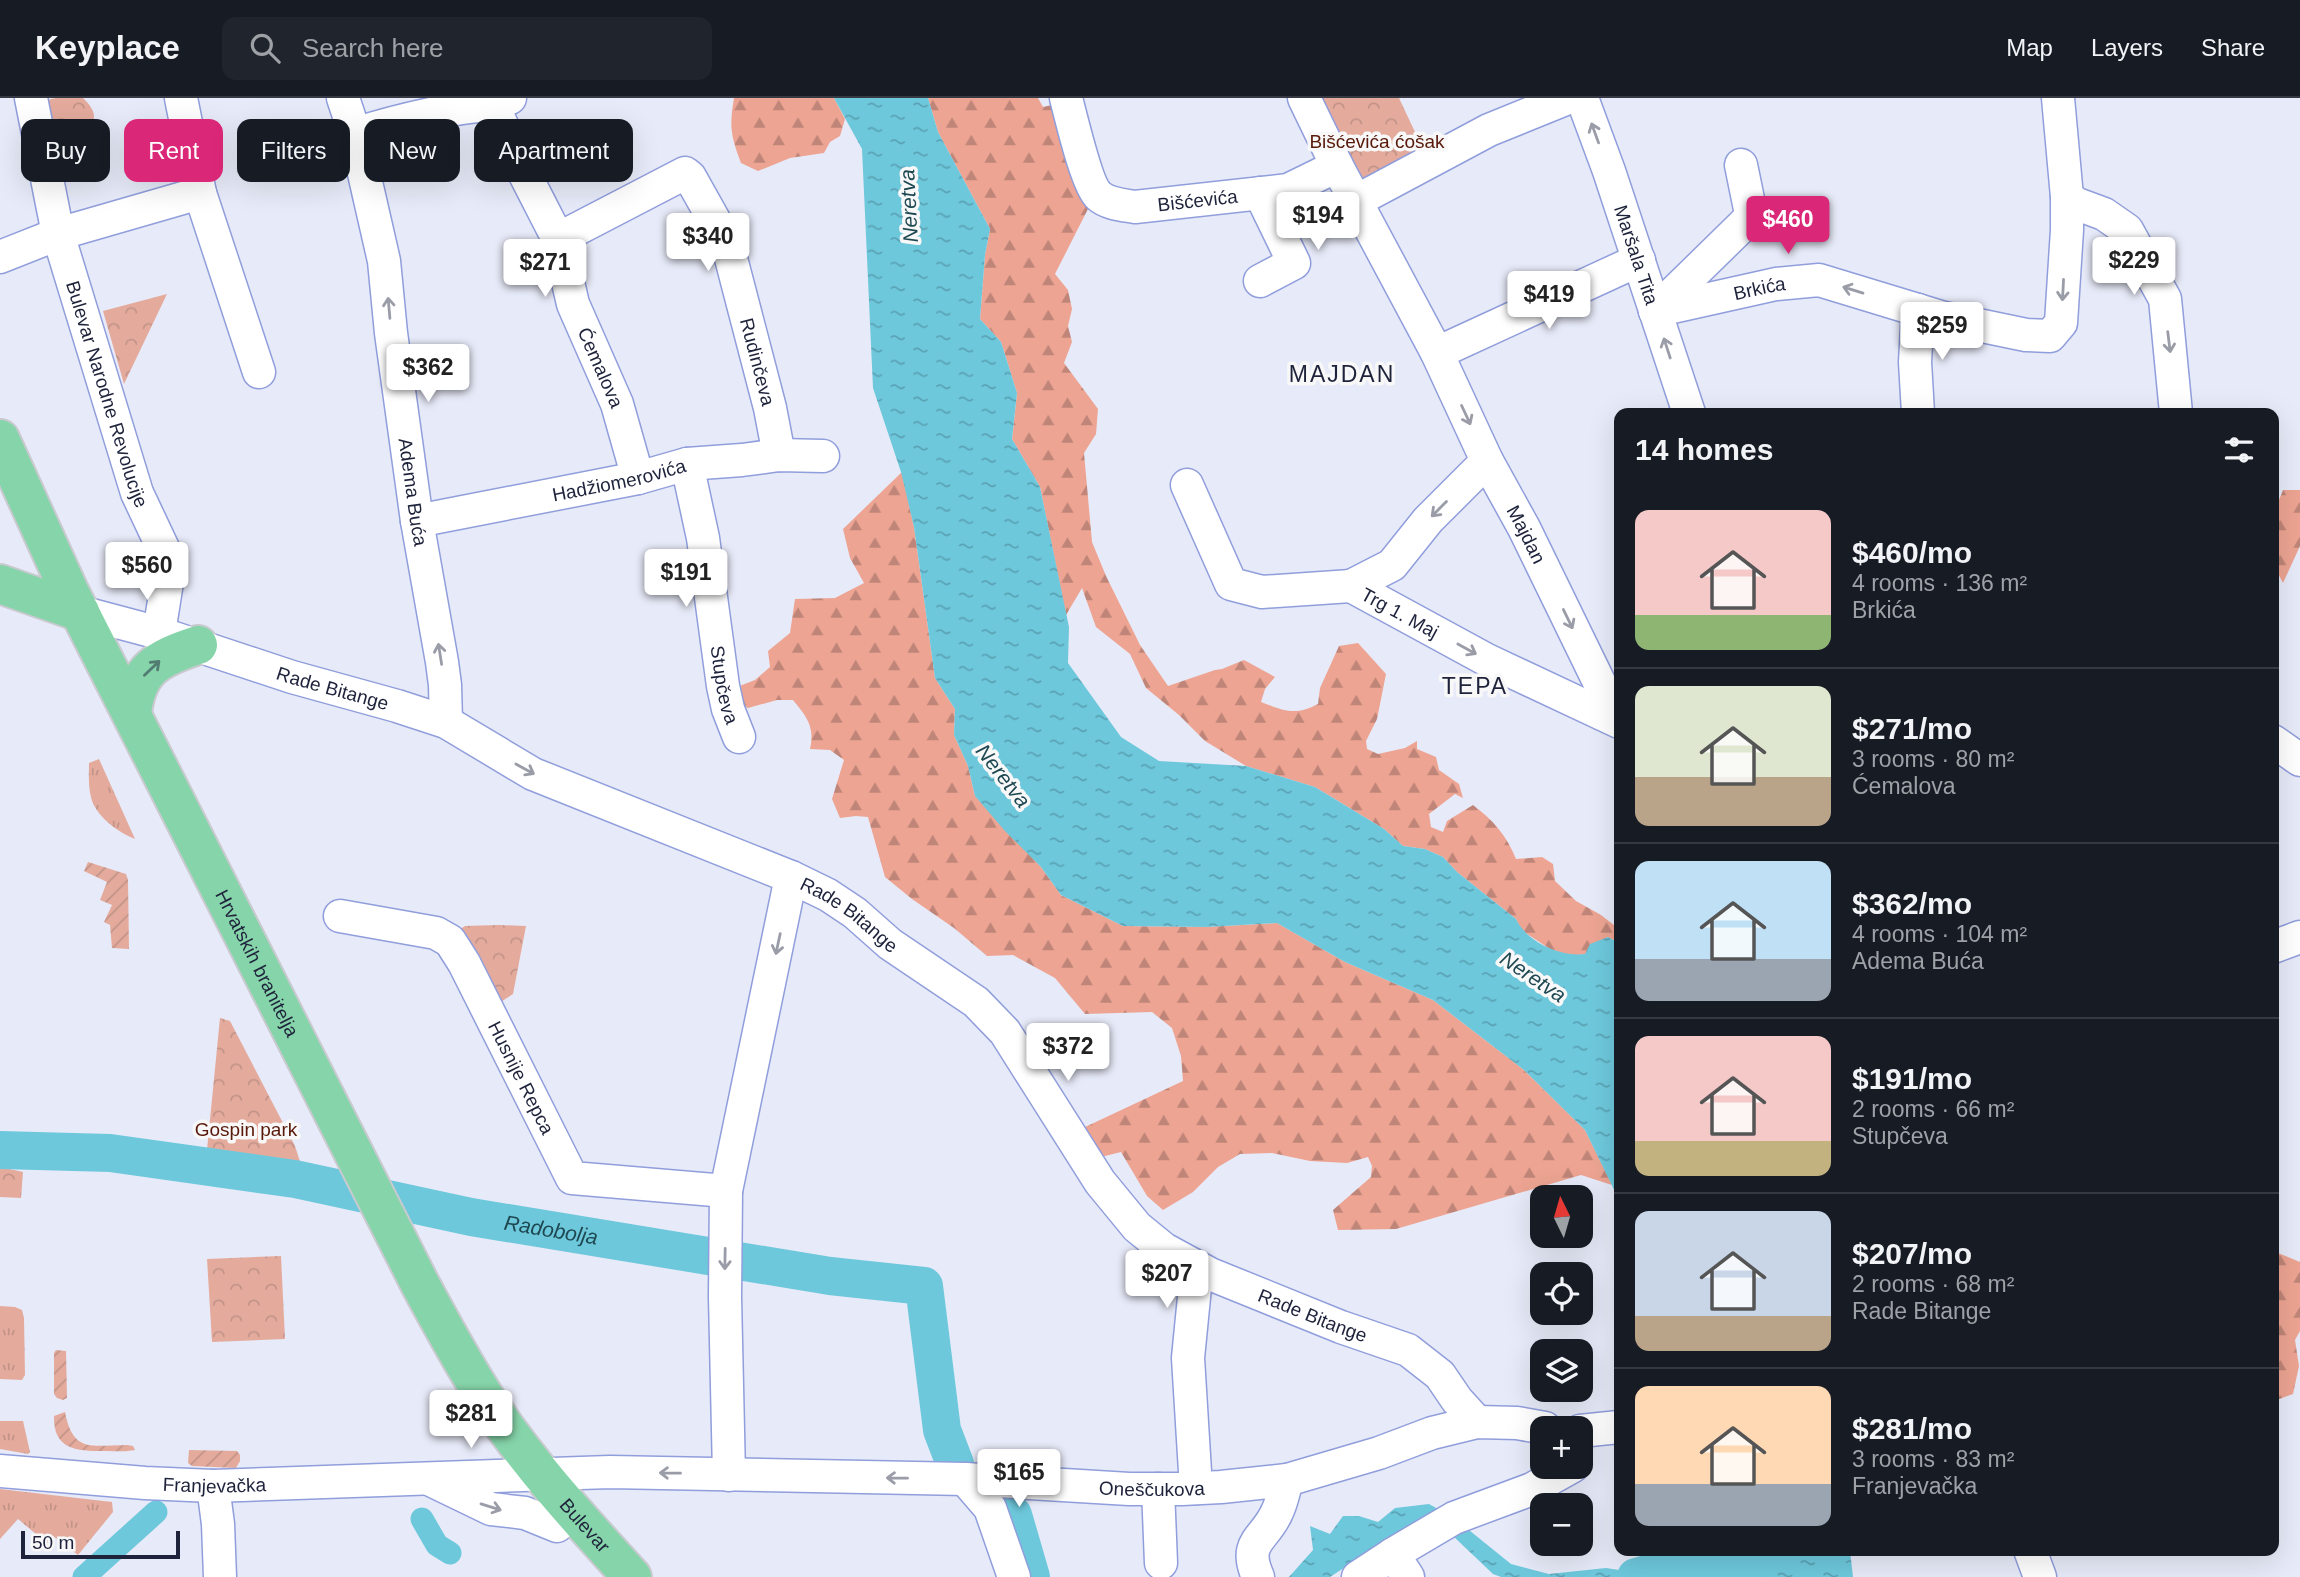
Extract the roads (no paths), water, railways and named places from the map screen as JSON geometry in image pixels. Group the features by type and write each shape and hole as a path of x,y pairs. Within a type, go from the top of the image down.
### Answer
{"main road":[{"name":"Hrvatskih branitelja","path":"0,439 64,607 132,714 333,1129"},
{"path":"1,504 64,607 178,855 286,1052 333,1129 431,1341 475,1414 528,1474 557,1526 608,1569"},
{"path":"0,584 64,607"},
{"path":"132,714 135,690 144,674 159,660 198,645"},
{"name":"Bulevar","path":"528,1474 608,1569"}],"street":[{"name":"Bulevar Narodne Revolucije","path":"31,98 58,234 137,493 170,563 159,633"},
{"path":"181,98 200,193 259,372"},
{"name":"Adema Buća","path":"343,98 355,134 384,261 391,333 417,521 445,685 456,728"},
{"name":"Bišćevića","path":"1066,98 1090,182 1098,196 1111,202 1135,208 1288,190 1337,166"},
{"name":"Majdan","path":"1304,98 1337,166 1437,353 1488,461 1524,528 1602,688 1614,706"},
{"path":"1356,201 1489,130 1568,98"},
{"name":"Maršala Tita","path":"1582,98 1687,408"},
{"path":"2058,98 2067,197 2077,204 2104,214 2127,230 2165,299 2176,408"},
{"path":"355,134 443,111 502,102"},
{"name":"Ćemalova","path":"502,102 518,161 558,239 573,304 617,404 638,478"},
{"path":"1655,311 1751,214 1741,165"},
{"name":"Rudinčeva","path":"558,239 685,173 691,177 727,243 770,408 779,455"},
{"path":"0,257 58,234 200,193"},
{"path":"1260,193 1294,263 1260,281"},
{"name":"Brkića","path":"1655,311 1776,284 1819,280 1944,318 2026,335 2050,336 2061,323 2067,197"},
{"path":"1437,353 1639,260"},
{"path":"1918,310 1915,362 1918,408"},
{"name":"Hadžiomerovića","path":"417,521 638,478 687,464 779,455 824,456"},
{"name":"Trg 1. Maj","path":"1350,586 1392,565 1428,520 1488,461"},
{"name":"Stupčeva","path":"687,464 703,538 723,686 728,709 739,737"},
{"path":"1187,485 1231,584 1262,592 1350,586"},
{"name":"Trg 1. Maj","path":"1350,586 1488,660 1614,720"},
{"name":"Rade Bitange","path":"64,607 159,633 292,677 397,706 456,728 533,774 791,877 828,895 890,944 976,1002 1005,1032 1100,1182 1138,1227 1164,1249 1210,1275 1340,1327 1408,1350 1440,1375 1457,1400 1477,1422"},
{"path":"2279,745 2300,760"},
{"path":"729,1475 725,1297 726,1191 791,877"},
{"name":"Husnije Repca","path":"340,916 436,933 450,941 464,963 572,1178 726,1191"},
{"path":"2279,945 2300,937"},
{"path":"1196,1488 1188,1357 1197,1267"},
{"name":"Oneščukova","path":"528,1474 610,1472 965,1479 1158,1489 1221,1488 1287,1479 1379,1453 1432,1433 1477,1422 1530,1425"},
{"path":"1593,1430 1614,1428"},
{"name":"Franjevačka","path":"0,1471 213,1486 528,1474"},
{"name":"Franjevačka","path":"428,1479 491,1508 525,1513 557,1526"},
{"path":"965,1479 990,1508 1014,1577"},
{"path":"1258,1577 1253,1565 1252,1550 1276,1514 1287,1479"},
{"path":"1336,1577 1369,1560 1392,1561 1454,1518 1532,1489 1550,1479"},
{"path":"213,1486 220,1577"},
{"path":"1158,1489 1161,1563"},
{"path":"2032,1556 2040,1577"}],"water":[{"name":"Neretva","path":"834,98 928,98 938,132 990,229 980,319 1001,342 1017,393 1012,439 1040,487 1069,627 1068,663 1121,737 1159,761 1246,766 1315,787 1384,829 1403,846 1425,849 1443,857 1457,872 1516,919 1528,935 1545,946 1565,953 1585,954 1590,944 1608,937 1614,940 1614,1190 1585,1130 1524,1070 1433,1000 1345,962 1277,923 1207,927 1123,926 1061,895 1041,867 975,796 968,766 954,735 955,709 935,678 914,527 901,472 873,388 862,149"},
{"path":"1429,1504 1454,1518 1511,1564 1549,1574 1606,1568 1632,1572 1659,1570 1660,1575 1501,1577 1493,1574 1453,1536 1356,1560 1330,1577 1289,1577 1313,1550 1310,1526 1330,1534 1343,1516 1359,1516 1378,1522 1395,1508"},
{"path":"1724,1556 1851,1556 1853,1577 1735,1577 1733,1570 1723,1563"}],"waterway":[{"name":"Radobolja","path":"0,1150 110,1153 295,1179 471,1217 830,1276 924,1286 942,1430 955,1464"},
{"name":"Radobolja","path":"84,1577 156,1512"},
{"name":"Radobolja","path":"1013,1515 1031,1577"},
{"name":"Radobolja","path":"422,1519 437,1545 450,1553"},
{"name":"Radobolja","path":"1636,1577 1671,1567 1704,1563 1733,1570 1762,1558"}],"district":[{"name":"MAJDAN","path":"1342,374"},
{"name":"TEPA","path":"1475,686"}],"park label":[{"name":"Bišćevića ćošak","path":"1377,141"},
{"name":"Gospin park","path":"246,1129"}]}
